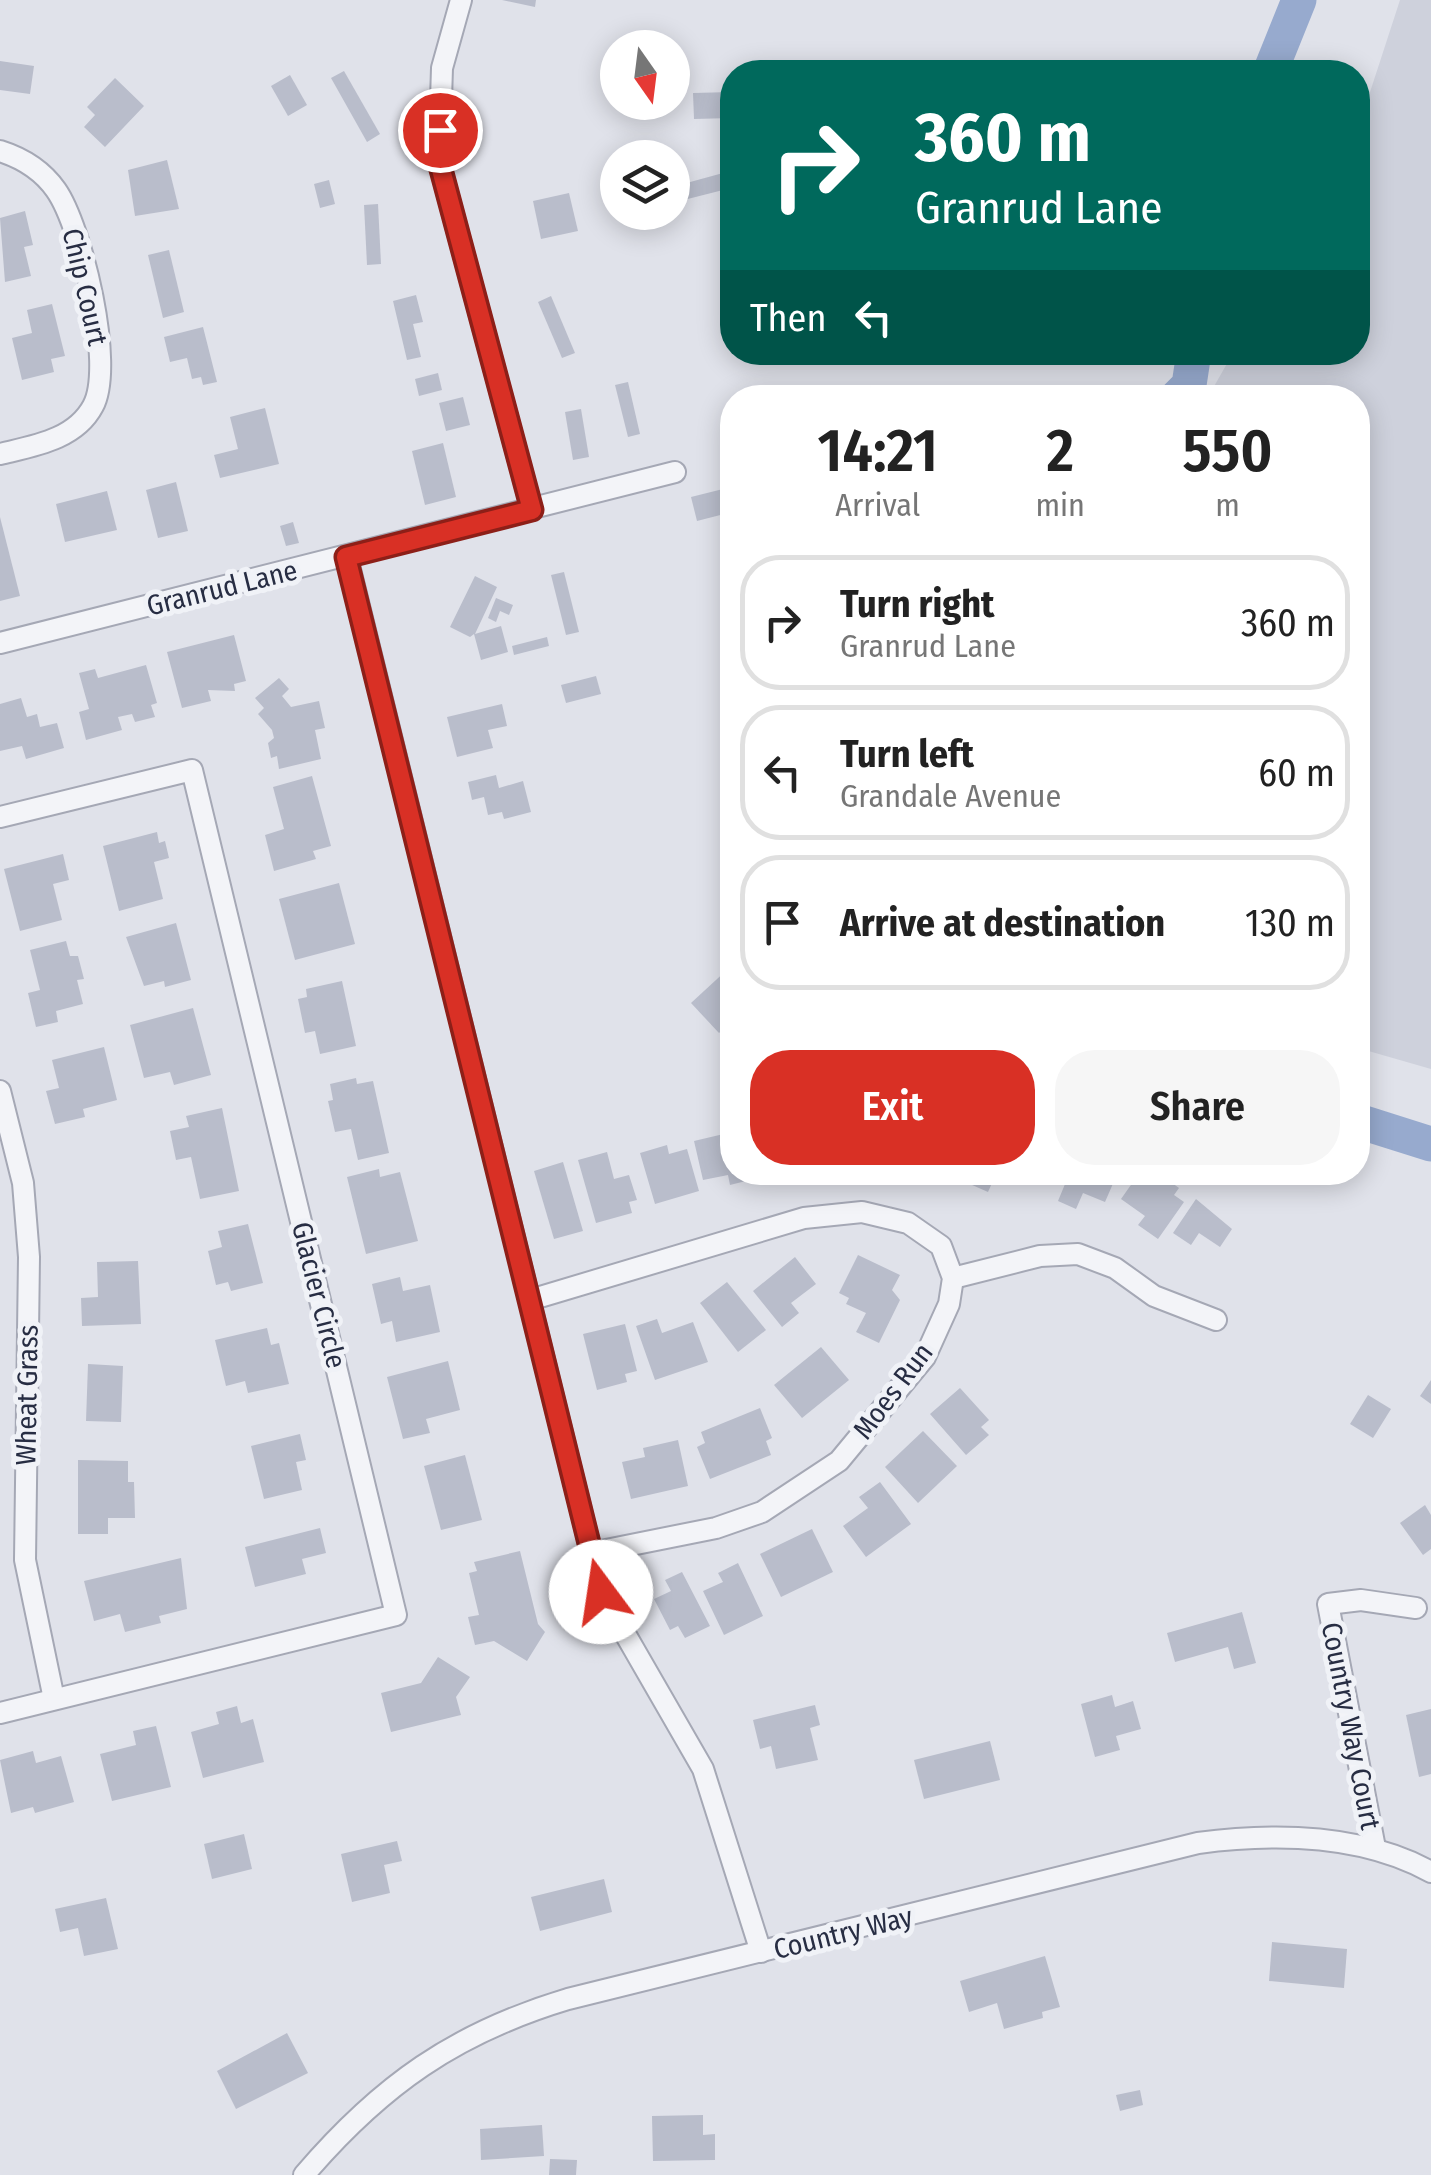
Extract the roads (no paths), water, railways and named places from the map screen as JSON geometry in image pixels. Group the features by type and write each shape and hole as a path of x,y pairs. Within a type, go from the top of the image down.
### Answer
{"street":[{"path":"461,0 442,68 439,162 532,510"},
{"name":"Chip Court","path":"0,150 45,176 64,204 88,289 102,372 95,404 73,429 41,444 0,454"},
{"name":"Granrud Lane","path":"0,643 675,472"},
{"path":"346,557 601,1592 703,1769 762,1952"},
{"name":"Glacier Circle","path":"0,817 192,770 396,1616 0,1713"},
{"name":"Wheat Grass","path":"0,1091 23,1183 29,1257 25,1560 54,1700"},
{"path":"530,1300 804,1218 862,1212 908,1223 941,1246 954,1278 1040,1256 1078,1254 1115,1268 1154,1296 1216,1320"},
{"name":"Moes Run","path":"591,1553 716,1528 762,1512 839,1460 925,1357 949,1304 954,1278"},
{"name":"Country Way Court","path":"1374,1848 1328,1604 1360,1600 1416,1608"},
{"name":"Country Way","path":"304,2175 372,2104 470,2035 568,1999 1198,1843 1297,1840 1374,1848 1431,1872"}],"waterway":[{"path":"1275,60 1299,0"},
{"path":"1189,385 1192,365"},
{"path":"1370,1125 1431,1144"}]}
